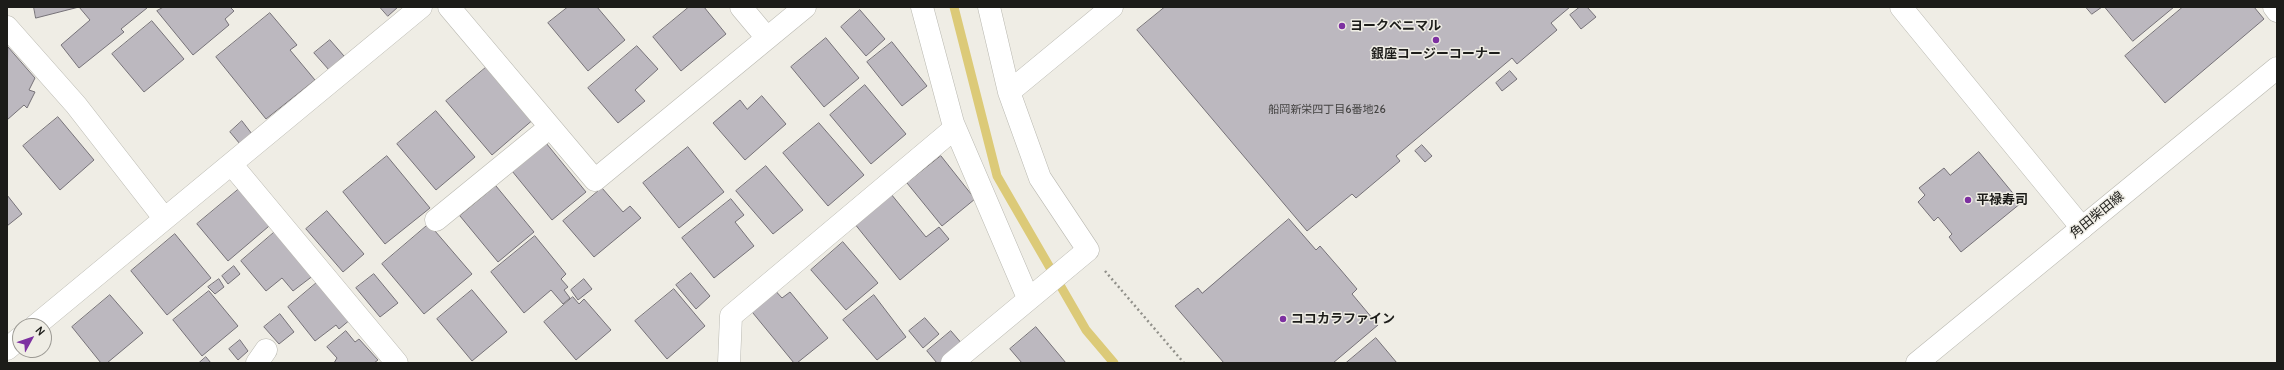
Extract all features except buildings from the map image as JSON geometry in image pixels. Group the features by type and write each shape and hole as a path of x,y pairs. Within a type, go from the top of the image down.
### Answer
{"street":[{"path":"44,318 164,218 232,165 421,7"},
{"path":"449,7 595,180 805,7"},
{"path":"741,7 767,38"},
{"path":"922,7 955,128 1033,294"},
{"path":"952,363 1033,294 1082,255 1040,178 1010,92 989,7"},
{"path":"1010,92 1112,7"},
{"path":"1901,7 2082,228"},
{"path":"2274,7 2277,11"},
{"path":"7,27 76,105 164,218"},
{"name":"角田柴田線","path":"1917,363 2277,68"},
{"path":"436,220 550,127"},
{"path":"729,363 731,316 955,128"},
{"path":"232,165 397,363"}],"path":[{"path":"1082,255 1184,363"}],"waterway":[{"path":"954,7 997,176 1086,330 1114,363"}],"place":[{"name":"ヨークベニマル","path":"1342,26"},
{"name":"銀座コージーコーナー","path":"1436,40"},
{"name":"平禄寿司","path":"1968,200"},
{"name":"ココカラファイン","path":"1283,319"}]}
